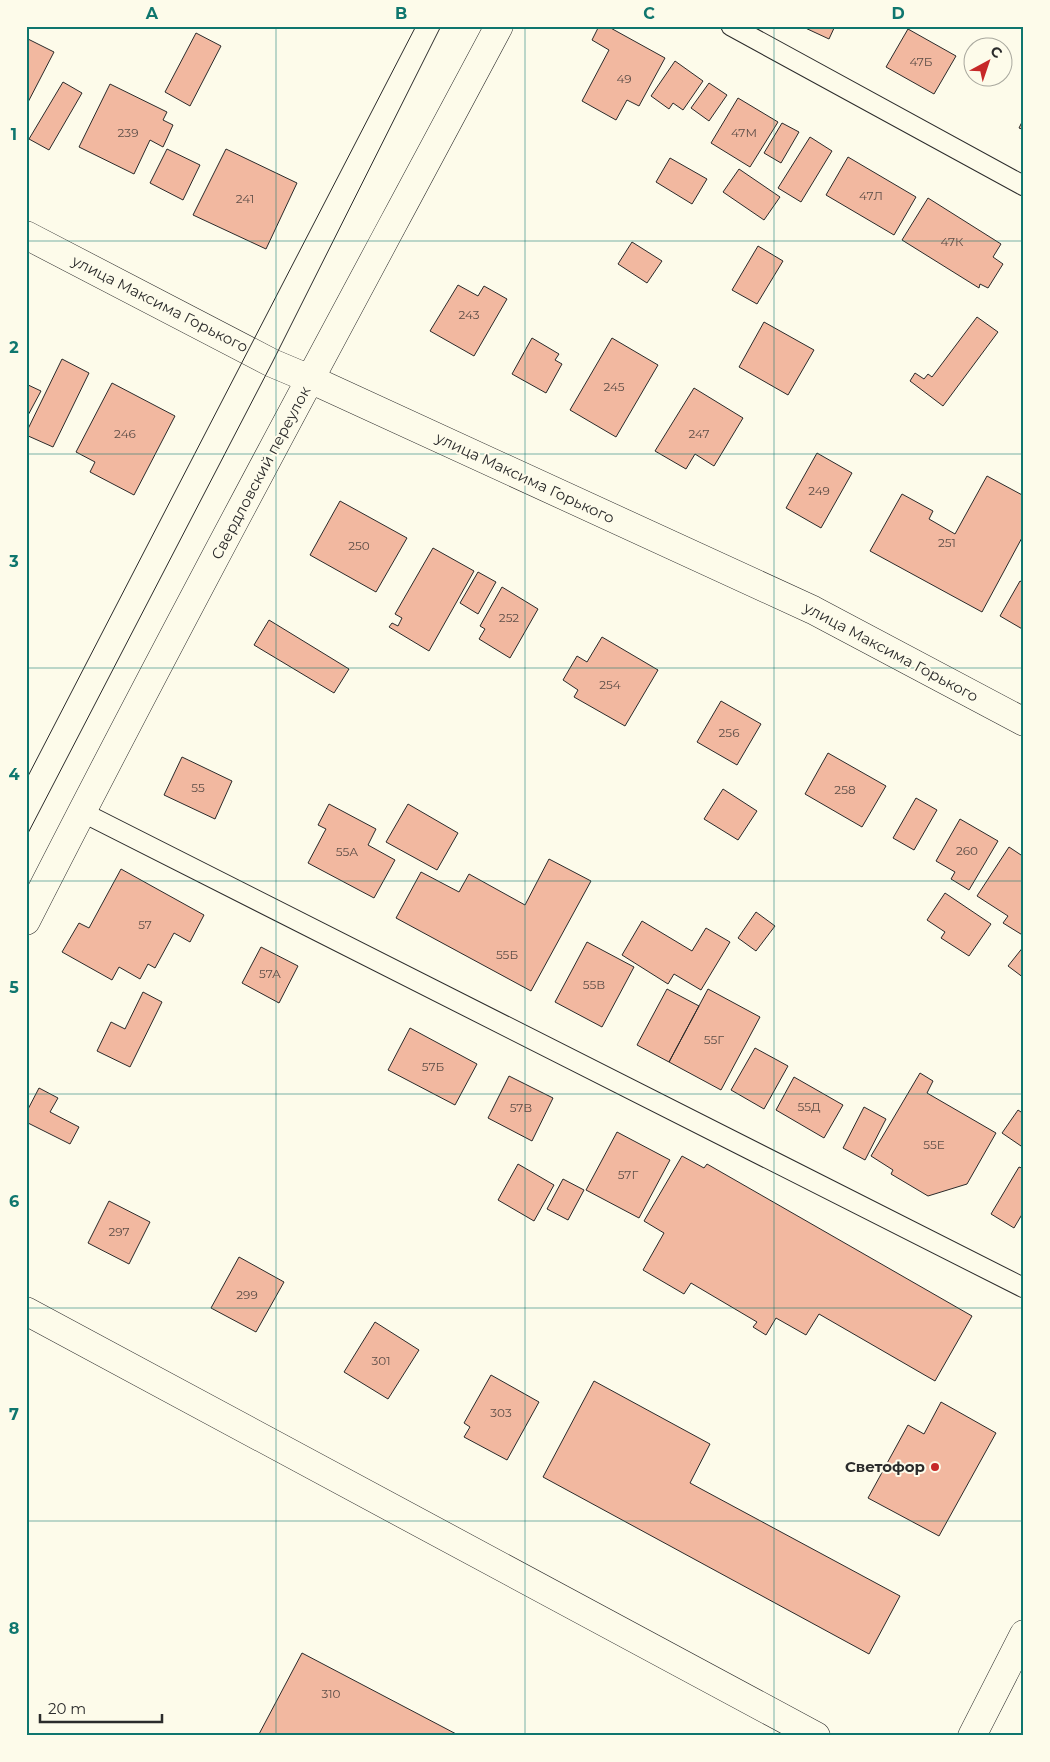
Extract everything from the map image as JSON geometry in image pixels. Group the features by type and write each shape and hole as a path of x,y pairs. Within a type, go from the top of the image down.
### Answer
{"street":[{"name":"Свердловский переулок","path":"26,921 310,379 498,26"},
{"name":"улица Максима Горького","path":"26,235 272,363 813,610 1024,722"},
{"path":"26,1311 816,1736"},
{"path":"972,1736 1024,1634"}],"lane":[{"path":"731,26 1024,186"},
{"path":"82,812 1024,1288"}],"building":[{"path":"599,26 607,26 665,58 639,106 627,100 616,120 582,101 609,50 592,40"},
{"path":"801,26 835,26 829,39"},
{"path":"908,29 956,56 934,94 886,67"},
{"path":"196,33 221,46 190,106 165,92"},
{"path":"26,38 54,52 26,106"},
{"path":"675,61 703,81 683,110 673,103 669,109 651,96"},
{"path":"63,82 82,93 49,150 29,139"},
{"path":"709,83 727,95 709,121 691,108"},
{"path":"110,84 167,112 163,120 173,125 163,147 150,140 134,174 79,147"},
{"path":"738,98 778,122 750,167 711,143"},
{"path":"1024,118 1024,130 1019,128"},
{"path":"782,123 799,132 781,163 764,153"},
{"path":"810,137 832,151 801,202 778,188"},
{"path":"167,149 200,165 183,200 150,183"},
{"path":"226,149 297,183 266,249 193,215"},
{"path":"848,157 916,197 894,235 826,195"},
{"path":"670,158 707,179 692,204 656,182"},
{"path":"739,169 780,197 764,220 723,192"},
{"path":"928,198 1001,244 993,257 1003,264 988,288 980,284 979,288 902,240"},
{"path":"632,242 662,261 647,283 618,264"},
{"path":"758,246 783,261 757,304 732,290"},
{"path":"458,285 478,296 484,286 507,299 474,356 430,331"},
{"path":"977,317 998,332 943,406 910,381 915,373 924,379 928,374 932,377"},
{"path":"764,322 814,350 788,395 739,367"},
{"path":"532,338 559,354 555,360 562,364 546,393 512,374"},
{"path":"612,338 658,365 616,437 570,410"},
{"path":"62,359 89,373 53,447 26,435 26,433"},
{"path":"112,383 175,416 134,495 90,472 95,462 76,452"},
{"path":"26,384 41,391 26,419"},
{"path":"694,388 743,418 714,466 695,454 686,469 655,451"},
{"path":"817,453 852,473 821,528 786,508"},
{"path":"987,476 1024,496 1024,534 982,612 870,551 902,494 933,511 929,519 955,534"},
{"path":"340,501 407,538 376,592 310,555"},
{"path":"433,548 474,571 429,651 389,627 392,623 398,626 402,618 395,614"},
{"path":"478,572 496,582 478,614 460,603"},
{"path":"1020,581 1024,583 1024,630 1000,616"},
{"path":"502,587 538,609 510,658 479,639 485,629 480,626"},
{"path":"269,620 349,669 334,693 254,645"},
{"path":"602,637 658,670 625,726 574,697 578,690 563,680 577,656 587,662"},
{"path":"721,701 761,724 737,765 697,742"},
{"path":"828,753 886,786 862,827 805,794"},
{"path":"182,757 232,781 215,819 164,795"},
{"path":"723,789 757,811 738,840 704,819"},
{"path":"916,798 937,810 914,850 893,838"},
{"path":"329,804 376,829 368,845 395,860 374,898 308,863 326,829 318,825"},
{"path":"408,804 458,833 437,870 386,842"},
{"path":"960,819 998,841 969,890 951,879 955,872 936,861"},
{"path":"1009,847 1024,857 1024,936 1003,923 1008,916 977,896"},
{"path":"549,859 591,881 531,991 396,918 421,872 459,892 469,874 525,905"},
{"path":"121,869 204,915 190,942 174,933 155,968 148,964 140,979 119,967 112,980 62,952 79,923 89,928"},
{"path":"945,893 991,924 969,956 941,938 945,932 927,920"},
{"path":"756,912 775,926 756,951 738,938"},
{"path":"642,921 692,951 706,928 730,942 701,990 674,974 668,984 622,955"},
{"path":"587,942 634,967 602,1027 555,1002"},
{"path":"1024,946 1024,978 1008,966"},
{"path":"261,947 298,966 279,1003 242,983"},
{"path":"667,989 699,1006 669,1062 637,1045"},
{"path":"708,989 760,1017 721,1090 669,1062"},
{"path":"143,992 162,1002 130,1067 97,1051 111,1022 125,1029"},
{"path":"410,1028 477,1064 455,1105 388,1070"},
{"path":"755,1048 788,1066 764,1109 731,1090"},
{"path":"920,1073 933,1081 927,1093 996,1133 967,1184 928,1196 891,1174 893,1170 871,1156"},
{"path":"509,1076 553,1098 532,1141 488,1118"},
{"path":"794,1077 843,1105 824,1138 776,1110"},
{"path":"39,1088 58,1098 50,1112 79,1127 70,1144 26,1122 26,1113"},
{"path":"864,1107 886,1119 865,1160 843,1148"},
{"path":"1018,1110 1024,1114 1024,1141 1021,1146 1002,1133"},
{"path":"617,1132 670,1160 639,1218 586,1190"},
{"path":"682,1156 704,1168 707,1164 972,1316 935,1381 819,1314 806,1335 776,1318 766,1335 753,1327 757,1322 691,1283 684,1294 643,1270 664,1233 644,1221"},
{"path":"518,1164 554,1185 534,1221 498,1200"},
{"path":"1019,1167 1024,1169 1024,1211 1014,1228 991,1214"},
{"path":"563,1179 584,1190 568,1220 547,1209"},
{"path":"109,1201 150,1222 129,1264 88,1243"},
{"path":"239,1257 284,1282 256,1332 211,1308"},
{"path":"375,1322 419,1350 388,1399 344,1372"},
{"path":"491,1375 539,1402 507,1460 464,1437 470,1427 464,1423"},
{"path":"594,1381 710,1444 690,1483 900,1596 869,1654 543,1477"},
{"path":"941,1402 996,1433 939,1536 868,1498 908,1425 924,1434"},
{"path":"302,1653 460,1736 258,1736"}],"tram line":[{"path":"26,780 416,26"},
{"path":"26,837 272,363 441,26"}],"place":[{"name":"Светофор","path":"935,1467"}]}
